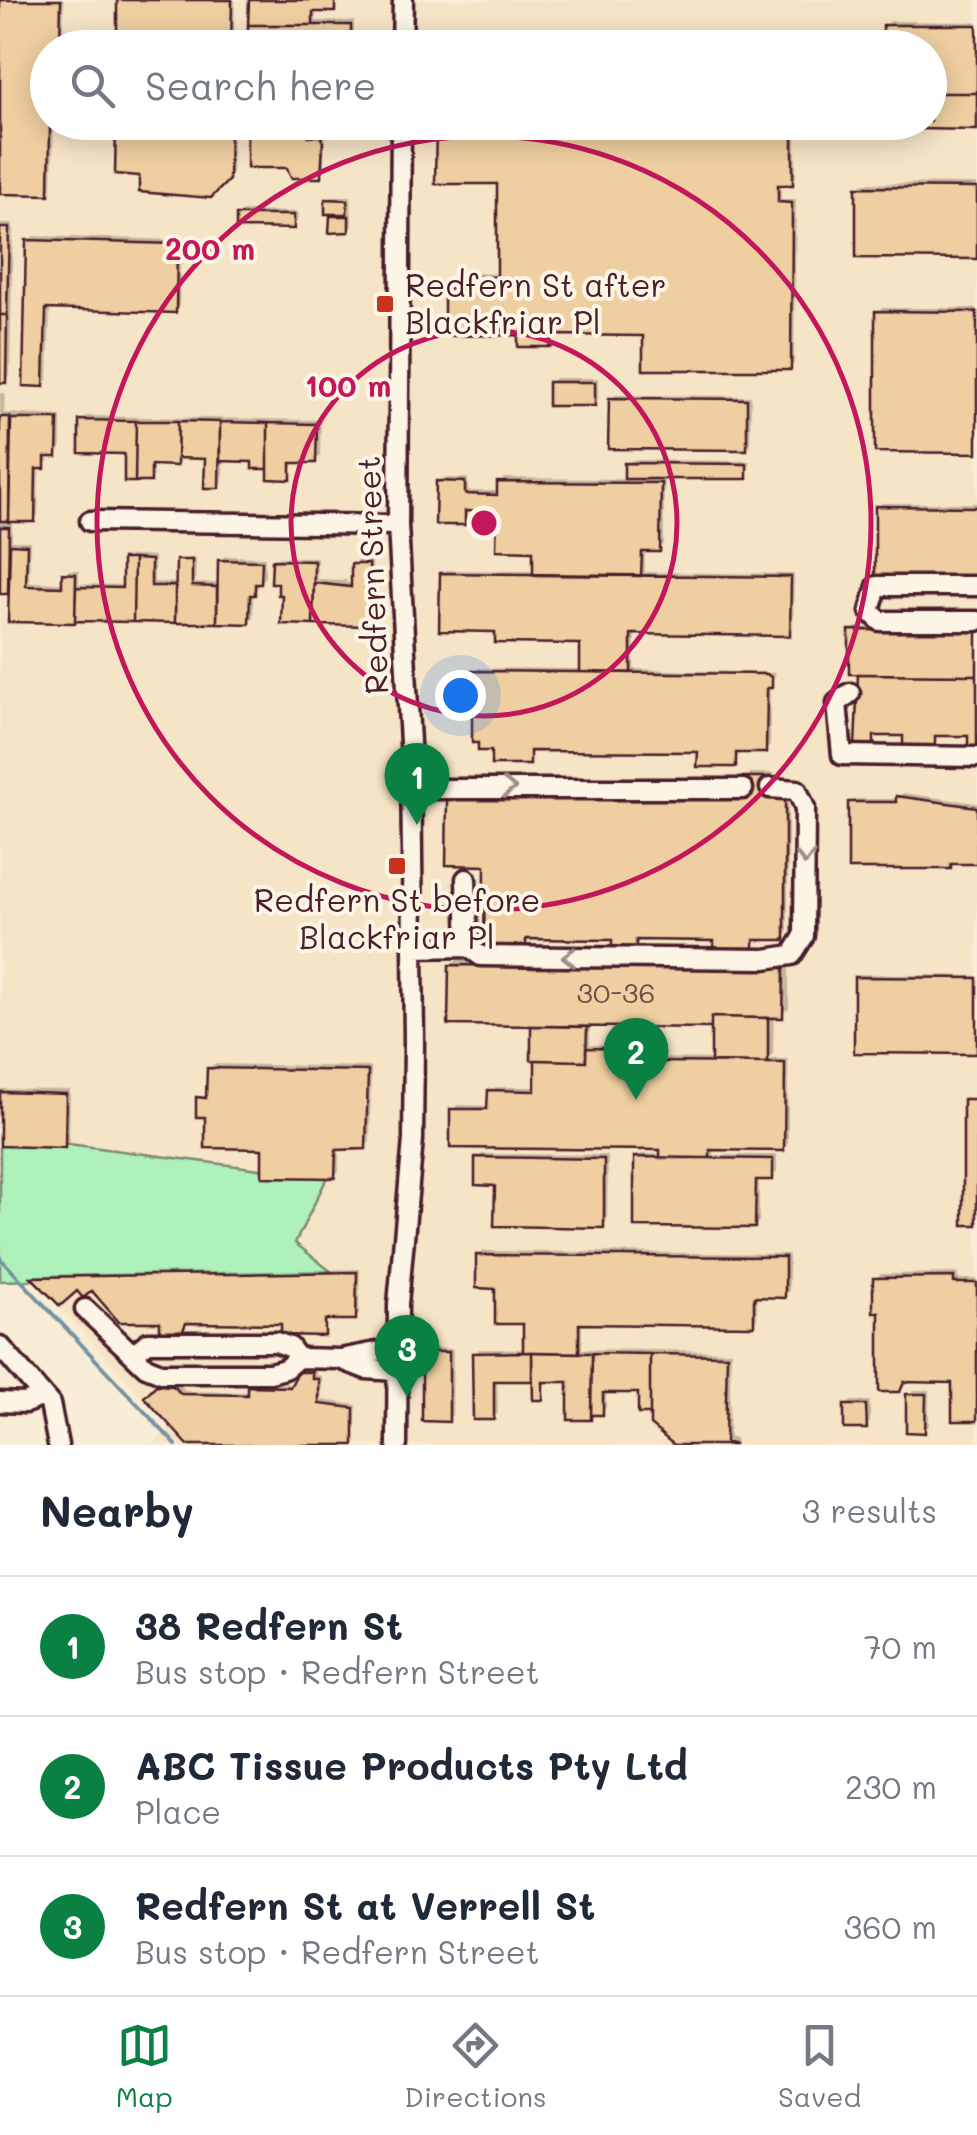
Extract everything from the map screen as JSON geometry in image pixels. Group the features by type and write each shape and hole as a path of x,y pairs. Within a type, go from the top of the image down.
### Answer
{"street":[{"path":"402,0 402,30"},
{"name":"Redfern Street","path":"396,1445 397,1348 413,1140 411,789 398,525 402,140"},
{"path":"90,521 398,525"},
{"path":"977,586 877,586 870,610 871,616 880,620 977,621"},
{"path":"850,693 837,703 842,755 977,758"},
{"path":"413,948 468,947 481,956 765,959 792,955 804,936 805,808 797,790 770,788"},
{"path":"411,789 743,789"},
{"path":"466,879 468,947"},
{"path":"85,1309 133,1354 161,1373 270,1373 285,1370 298,1358 340,1359 397,1348"},
{"path":"133,1354 148,1342 276,1342 290,1347 298,1358"},
{"path":"0,1346 44,1396 54,1415 58,1445"},
{"path":"340,1359 366,1369 396,1371"},
{"path":"0,1402 25,1403 44,1396"}],"shaded area":[{"path":"0,0 977,0 977,1445 152,1445 170,1426 0,1244"}],"green space":[{"path":"0,1135 327,1178 295,1243 333,1273 0,1281"}],"building":[{"path":"0,0 61,0 60,30 30,30 30,140 50,140 49,195 0,194"},
{"path":"117,0 232,0 231,30 117,30"},
{"path":"249,0 335,0 335,12 313,12 313,25 248,25"},
{"path":"248,25 351,25 351,30 248,30"},
{"path":"883,25 977,25 977,93 947,93 947,30 883,30"},
{"path":"947,93 977,93 977,130 947,130"},
{"path":"116,140 230,140 229,180 211,198 139,192 139,176 115,174"},
{"path":"247,140 322,140 321,178 291,178 287,168 247,168"},
{"path":"436,140 793,140 793,185 778,185 778,202 792,203 791,370 643,370 643,336 552,335 552,347 518,347 518,335 444,336 444,289 463,289 463,277 497,277 497,184 435,184"},
{"path":"856,187 977,188 977,259 856,258"},
{"path":"325,199 348,200 347,214 325,214"},
{"path":"236,215 294,215 294,229 236,228"},
{"path":"330,216 349,216 349,232 329,233"},
{"path":"0,228 9,228 7,315 0,315"},
{"path":"26,240 177,244 176,313 46,309 44,387 23,386"},
{"path":"875,311 977,312 977,453 875,452"},
{"path":"0,315 7,315 6,383 0,383"},
{"path":"548,382 595,382 595,406 548,406"},
{"path":"609,398 747,399 747,450 608,449"},
{"path":"0,417 10,417 9,521 0,521"},
{"path":"11,419 58,419 57,457 45,457 45,469 36,469 35,522 9,522"},
{"path":"79,420 136,421 135,482 124,482 124,454 79,453"},
{"path":"136,421 178,421 177,466 151,465 151,482 135,482"},
{"path":"178,421 220,422 219,488 204,488 205,459 177,458"},
{"path":"220,422 268,423 268,469 252,469 252,462 220,461"},
{"path":"268,423 317,424 316,463 291,463 291,480 268,479"},
{"path":"624,463 747,464 747,479 624,479"},
{"path":"436,481 465,482 465,494 497,495 497,482 661,483 660,552 642,552 641,576 533,575 533,551 496,550 497,512 465,511 465,525 435,525"},
{"path":"875,506 977,507 977,577 875,576"},
{"path":"0,527 9,527 8,594 0,594"},
{"path":"10,544 27,545 26,586 62,587 62,573 76,574 75,623 8,622"},
{"path":"122,559 134,559 133,622 75,621 76,587 122,588"},
{"path":"134,559 151,560 151,586 175,586 175,623 133,622"},
{"path":"176,560 192,560 192,586 217,587 217,623 175,623"},
{"path":"218,560 262,561 261,584 255,584 255,595 250,595 249,624 217,623"},
{"path":"272,560 314,561 313,625 281,624 282,595 278,595 278,583 271,583"},
{"path":"351,564 369,564 371,626 313,625 314,583 351,587"},
{"path":"440,573 791,577 790,636 631,634 631,673 580,672 580,644 495,643 495,632 439,631"},
{"path":"849,630 977,631 977,675 849,674"},
{"path":"472,671 767,674 772,678 772,688 767,688 766,753 736,753 736,767 697,767 698,752 530,751 530,765 491,765 491,751 478,751 478,743 472,743"},
{"path":"858,674 977,675 977,747 968,747 968,736 935,736 935,747 903,747 903,736 874,736 874,747 855,747"},
{"path":"743,777 770,777 770,795 785,795 785,940 754,940 754,953 714,953 714,941 636,940 636,953 612,952 612,940 526,939 526,952 484,952 485,866 446,865 447,799 644,800 650,794 743,795"},
{"path":"896,796 977,807 977,864 951,864 951,869 848,869 848,802 896,802"},
{"path":"449,965 784,968 783,1018 711,1017 711,1028 448,1025"},
{"path":"854,977 977,978 977,1054 854,1053"},
{"path":"711,1017 768,1018 768,1063 711,1062"},
{"path":"531,1026 587,1027 586,1061 531,1060"},
{"path":"586,1048 654,1049 654,1062 785,1063 784,1151 710,1150 710,1158 660,1158 660,1150 450,1148 450,1109 487,1109 488,1090 535,1091 535,1060 586,1061"},
{"path":"207,1068 368,1071 366,1149 336,1150 335,1178 262,1177 262,1149 205,1148 205,1117 196,1117 196,1097 206,1098"},
{"path":"0,1092 66,1094 65,1148 0,1146"},
{"path":"963,1099 977,1099 977,1225 963,1225"},
{"path":"475,1157 604,1159 604,1228 494,1226 495,1186 475,1185"},
{"path":"634,1157 773,1159 773,1180 756,1180 755,1228 634,1227"},
{"path":"476,1255 785,1257 785,1298 754,1297 754,1326 579,1324 579,1353 523,1352 523,1324 495,1324 495,1289 476,1288"},
{"path":"357,1272 356,1320 325,1320 325,1336 281,1335 281,1324 186,1323 182,1333 160,1332 160,1322 119,1322 92,1291 83,1298 77,1291 60,1306 31,1277"},
{"path":"954,1277 954,1283 977,1283 977,1421 952,1421 952,1383 904,1382 900,1392 879,1392 879,1312 873,1312 873,1278"},
{"path":"422,1352 449,1352 449,1422 422,1421"},
{"path":"532,1352 592,1353 591,1420 568,1420 568,1382 543,1382 543,1400 533,1400"},
{"path":"532,1352 532,1381 494,1381 494,1420 473,1420 472,1353"},
{"path":"592,1353 650,1354 650,1414 638,1414 638,1393 603,1393 603,1415 591,1415"},
{"path":"650,1354 727,1355 725,1442 735,1445 674,1445 650,1425"},
{"path":"298,1372 312,1372 312,1379 319,1379 319,1404 354,1408 354,1445 188,1445 144,1397 156,1385 173,1386 181,1394 247,1395 247,1386 290,1387"},
{"path":"906,1394 926,1394 925,1433 906,1432"},
{"path":"844,1405 866,1405 867,1429 844,1429"}],"waterway":[{"path":"0,1258 176,1445"}],"place":[{"name":"Redfern St after Blackfriar Pl","path":"385,304"},
{"name":"38 Redfern St","path":"417,825"},
{"name":"Redfern St before Blackfriar Pl","path":"397,866"},
{"name":"ABC Tissue Products Pty Ltd","path":"636,1100"},
{"name":"Redfern St at Verrell St","path":"407,1397"}]}
